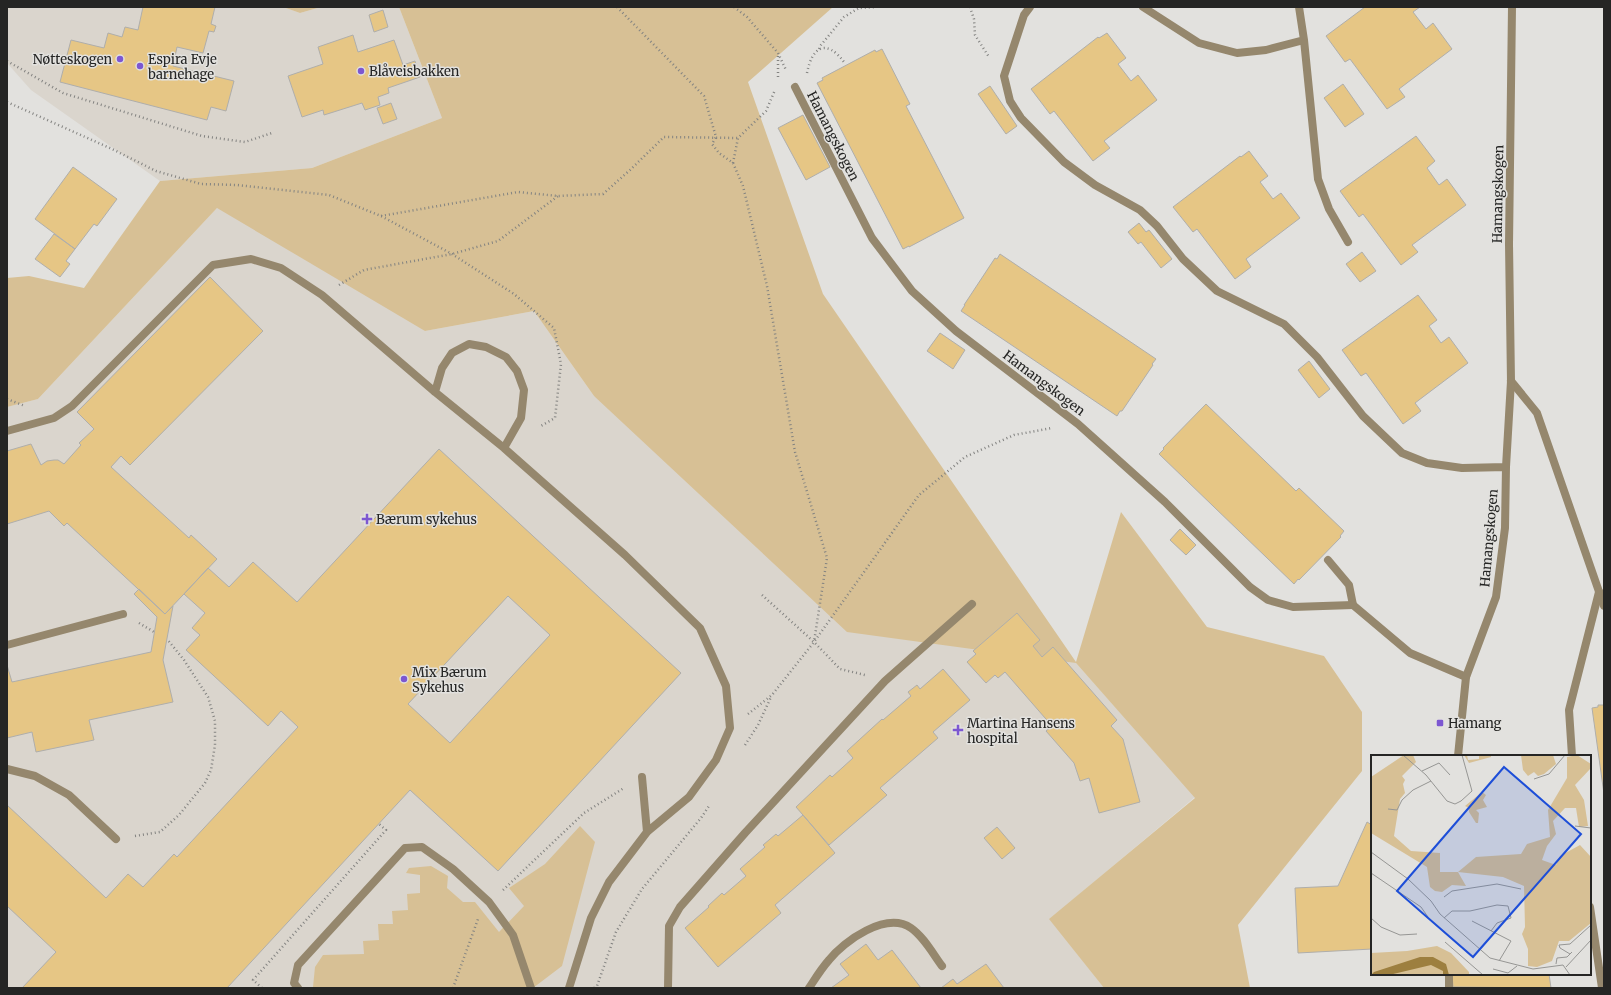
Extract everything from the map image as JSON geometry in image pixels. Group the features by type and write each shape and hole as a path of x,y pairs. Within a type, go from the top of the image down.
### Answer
{"street":[{"path":"1030,7 1024,15 1004,76 1010,101 1021,118 1064,162 1095,185 1140,210 1157,226 1183,259 1217,291 1284,324 1317,357 1363,416 1402,453 1427,463 1462,468 1506,467"},
{"path":"1143,7 1199,43 1237,53 1266,50 1304,40"},
{"path":"1299,7 1304,40 1318,179 1329,209 1348,242"},
{"name":"Hamangskogen","path":"1458,755 1466,677 1496,597 1505,528 1506,467 1511,381 1509,244 1512,7"},
{"name":"Hamangskogen","path":"794,87 872,238 912,291 956,331 1078,424 1165,502 1250,587 1268,600 1293,607 1353,606"},
{"path":"7,431 54,418 72,406 213,264 251,259 281,268 322,295 435,392 504,448 625,554 700,628 726,686 730,728 716,760 689,797 647,832 608,882 591,918 570,988"},
{"path":"435,392 442,368 452,353 469,344 486,347 506,357 517,371 524,390 521,418 504,448"},
{"path":"1511,381 1537,413 1604,606"},
{"path":"1328,560 1349,585 1353,606 1410,653 1466,677"},
{"path":"1572,755 1569,710 1599,592"},
{"path":"668,988 669,926 680,907 745,833 885,681 972,604"},
{"path":"7,645 123,614"},
{"path":"1454,755 1458,747"},
{"path":"7,769 35,776 69,795 116,839"},
{"path":"642,777 647,832"},
{"path":"298,988 294,983 298,965 405,848 422,847 453,869 489,902 513,935 531,988"},
{"path":"1591,914 1602,988"},
{"path":"809,988 828,961 841,948 856,936 886,923 896,923 911,928 920,936 942,966"},
{"path":"1449,975 1449,988"}],"path":[{"path":"617,7 704,96 716,137 712,144 720,153 733,163 743,186 767,286 795,452 827,558 814,642"},
{"path":"734,7 747,18 778,53 794,87"},
{"path":"819,49 821,44 844,17 859,8 876,7"},
{"path":"970,7 974,19 975,35 995,67 1005,72"},
{"path":"802,101 806,94 805,82 809,62 814,52 819,49 830,49 837,52 844,62"},
{"path":"733,163 738,138 766,111 778,84 778,53"},
{"path":"7,61 63,93 202,136 245,142 272,133"},
{"path":"7,102 112,148 156,171 201,184 329,195 381,216 452,254 514,294 554,328 561,364 555,418 536,429"},
{"path":"381,216 518,192 558,196 603,194 664,137 738,138"},
{"path":"322,295 364,270 452,254 498,241 558,196"},
{"path":"742,752 758,725 772,695 814,642 919,495 965,457 1014,435 1078,424"},
{"path":"762,595 814,642 840,669 885,681"},
{"path":"116,839 160,832 183,810 205,783 211,770 215,745 215,721 208,697 184,660 167,639"},
{"path":"730,728 772,695"},
{"path":"453,988 477,922 489,902 534,862 584,813 642,777"},
{"path":"594,988 597,986 616,932 642,889 701,818 709,805"},
{"path":"262,988 253,980 386,830 379,824"}],"shaded area":[{"path":"7,7 283,7 300,13 321,7 399,7 442,118 312,168 160,181 31,90 7,63"},
{"path":"283,7 321,7 300,13"},
{"path":"399,7 833,7 748,82 823,294 1076,662 1121,512 1207,627 1324,656 1362,712 1362,771 1238,925 1250,988 1104,988 1049,919 1195,798 1076,663 847,632 594,396 534,311 425,331 217,208 38,399 7,407 7,278 29,276 84,288 160,181 312,168 442,118"},
{"name":"Bærum sykehus","path":"217,208 314,228 425,331 534,311 594,396 985,583 1076,663 1195,797 1050,919 1104,988 7,988 7,407 38,399"},
{"path":"580,826 595,842 562,966 533,988 313,987 315,967 323,955 364,954 363,941 379,940 378,924 393,924 392,911 408,910 407,894 420,893 420,875 406,873 409,868 431,866 448,876 447,888 463,902 475,902 499,932 524,906 509,888 545,864"}],"building":[{"name":"Nøtteskogen","path":"143,7 215,7 211,24 216,26 214,32 209,31 203,53 177,47 173,66 234,81 226,111 211,107 207,120 60,82 71,40 104,48 108,33 122,37 125,27 138,30"},
{"path":"1365,7 1420,7 1413,12 1426,29 1433,23 1452,49 1399,89 1405,97 1387,109 1350,59 1345,62 1326,36"},
{"path":"383,10 388,27 374,32 369,15"},
{"path":"1107,33 1126,58 1118,64 1131,81 1138,75 1157,100 1104,141 1110,148 1093,161 1054,111 1050,114 1031,89 1098,37 1099,38"},
{"name":"Blåveisbakken","path":"353,35 358,52 394,40 403,65 415,61 420,77 388,88 389,93 378,97 380,105 365,110 362,103 324,115 323,110 302,117 288,76 323,64 318,47"},
{"path":"882,49 910,104 906,106 964,218 903,249 817,83 823,80 822,78 875,50 876,52"},
{"path":"1343,84 1364,114 1345,127 1324,98"},
{"path":"990,86 1017,126 1006,134 978,94"},
{"path":"391,103 397,119 383,124 377,108"},
{"path":"803,115 830,167 806,180 778,128"},
{"path":"1416,136 1435,161 1427,168 1439,185 1447,179 1466,205 1412,245 1418,252 1401,265 1363,214 1359,217 1340,191"},
{"path":"1249,151 1268,176 1260,182 1273,199 1281,193 1300,218 1246,259 1251,267 1235,279 1197,229 1193,232 1173,207 1240,156 1241,157"},
{"path":"73,167 117,199 97,226 94,224 75,249 35,219"},
{"path":"1139,223 1146,232 1149,230 1172,259 1161,268 1141,242 1138,244 1128,232"},
{"path":"54,234 75,249 66,261 70,264 60,277 35,259"},
{"path":"1362,252 1376,271 1360,282 1346,264"},
{"path":"1000,254 1156,359 1122,411 1120,411 1117,416 961,311 995,258 997,259"},
{"path":"210,277 263,331 130,465 121,456 111,467 189,538 191,535 217,559 165,614 67,523 64,526 49,511 7,524 7,451 31,444 41,465 47,461 54,460 58,460 64,464 81,445 79,443 94,429 77,412"},
{"path":"1418,295 1437,320 1429,326 1441,343 1449,337 1468,363 1415,403 1421,411 1403,424 1366,373 1361,376 1342,350"},
{"path":"940,333 965,350 953,369 927,351"},
{"path":"1309,361 1330,389 1319,398 1298,370"},
{"path":"1206,404 1296,491 1299,488 1344,531 1340,536 1341,537 1294,584 1159,454"},
{"path":"439,449 681,673 498,871 410,790 227,988 22,988 56,952 7,906 7,805 106,898 128,874 143,887 174,854 177,857 298,727 281,711 268,726 186,650 200,635 192,628 205,613 184,594 208,568 229,587 253,562 297,602","holes":["508,596 550,635 450,743 408,704"]},
{"path":"1180,529 1196,545 1186,555 1170,540"},
{"path":"139,589 165,614 173,606 163,660 173,702 89,720 94,740 36,752 32,732 7,738 7,665 12,682 151,652 157,617 134,594"},
{"path":"1017,613 1040,640 1033,646 1042,657 1053,647 1117,720 1111,726 1123,739 1140,802 1099,813 1089,778 1080,781 1074,763 1046,731 1052,726 1005,672 998,678 995,675 986,683 967,662 976,654 973,651"},
{"path":"943,669 970,700 933,732 938,738 880,788 887,795 829,845 796,807 830,775 832,777 853,758 847,751 882,719 883,720 911,696 908,692 917,685 920,689"},
{"path":"1598,705 1604,705 1604,794 1592,708 1598,707"},
{"path":"803,815 835,853 775,905 781,913 718,967 685,928 709,907 708,906 722,893 724,895 746,876 740,869 765,847 763,845 776,834 778,836"},
{"path":"1367,822 1371,824 1371,949 1298,953 1295,888 1338,886"},
{"path":"997,827 1015,848 1002,859 984,838"},
{"path":"866,944 878,960 892,950 921,988 831,988 849,975 840,964"},
{"path":"986,964 1004,988 941,988 953,979 957,984"},
{"path":"1452,975 1549,975 1551,988 1453,987"}],"place":[{"name":"Nøtteskogen","path":"120,59"},
{"name":"Espira Evje barnehage","path":"140,66"},
{"name":"Blåveisbakken","path":"361,71"},
{"name":"Bærum sykehus","path":"367,519"},
{"name":"Mix Bærum Sykehus","path":"404,679"},
{"name":"Hamang","path":"1440,723"},
{"name":"Martina Hansens hospital","path":"958,730"}]}
